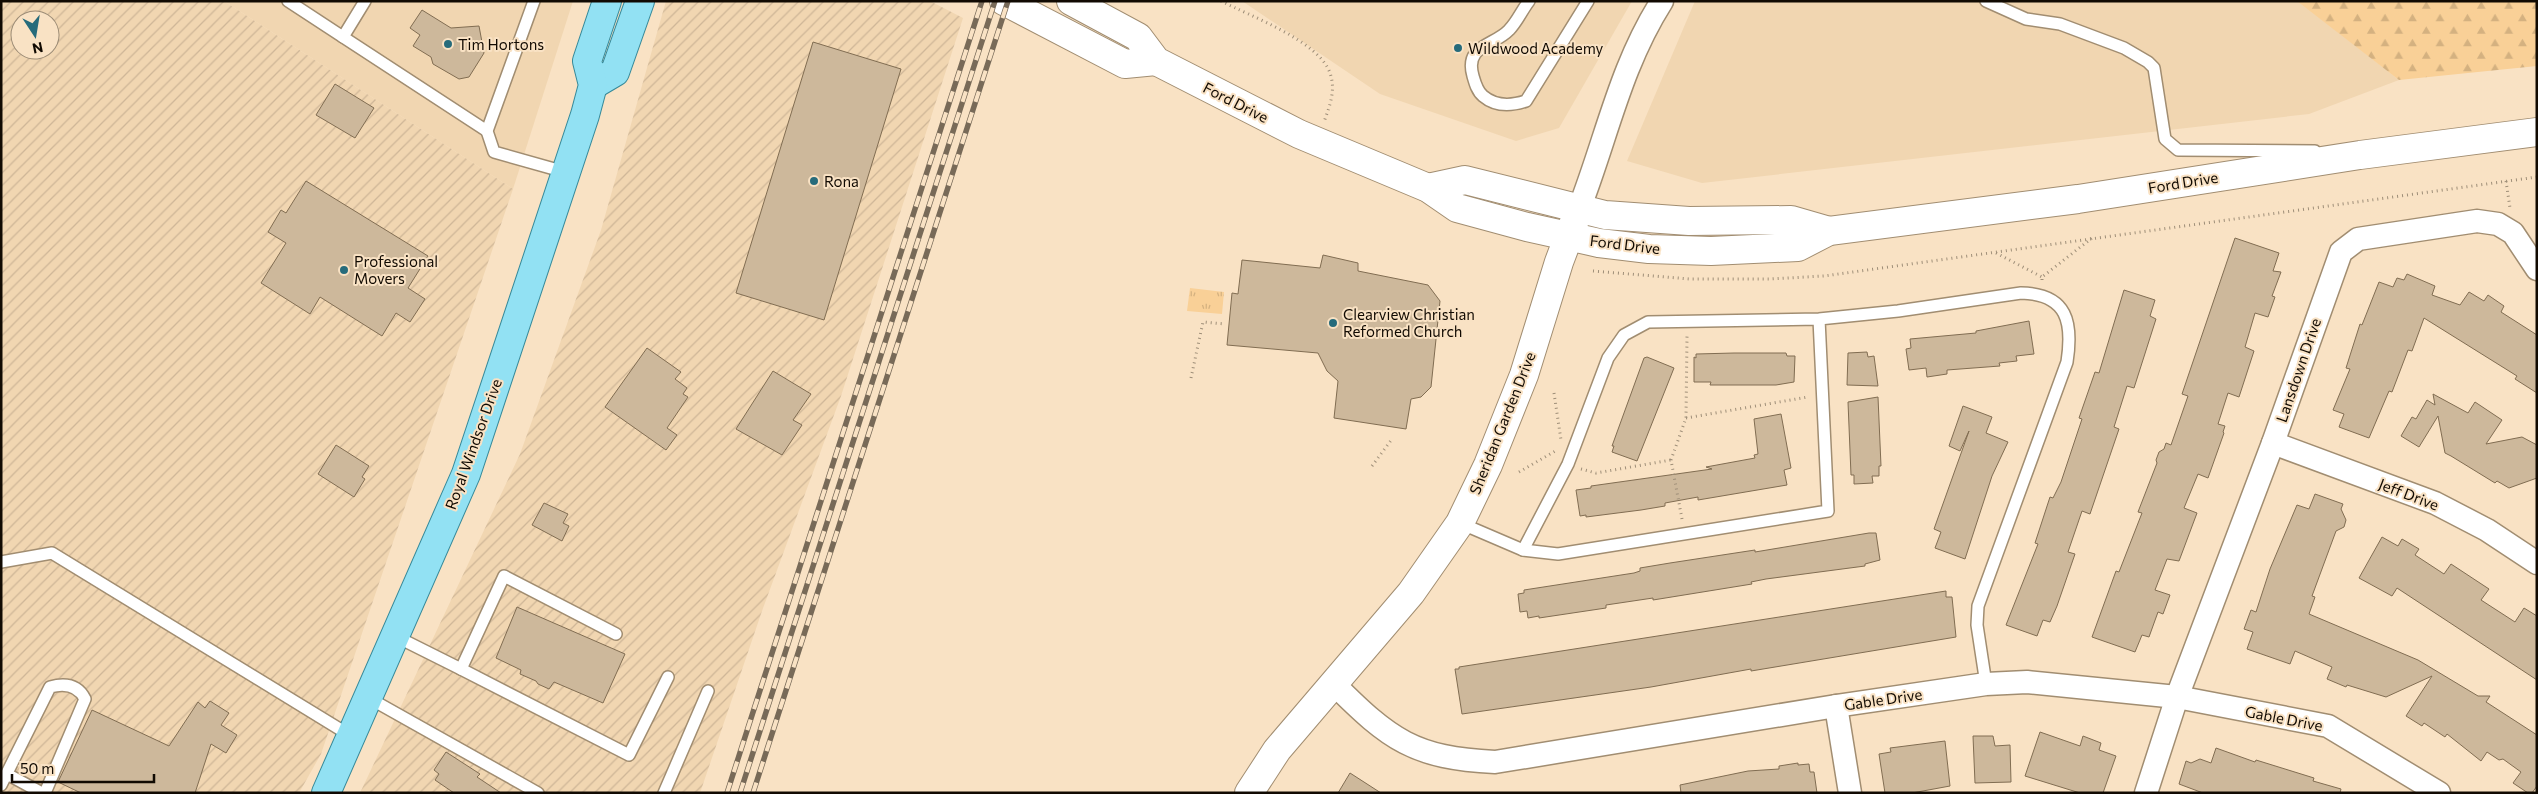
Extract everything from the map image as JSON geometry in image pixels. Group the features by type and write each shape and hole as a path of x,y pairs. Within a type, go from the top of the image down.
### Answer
{"main road":[{"path":"607,1 587,62 593,86 615,72 640,1"},
{"path":"1004,1 1125,64 1156,61"},
{"name":"Ford Drive","path":"1071,1 1138,37 1156,61 1317,141 1428,188 1457,208 1569,236 1641,248 1711,251 1798,247 1829,231 2078,199 2360,155 2537,132"},
{"name":"Royal Windsor Drive","path":"326,793 466,474 593,86"},
{"name":"Ford Drive","path":"1428,188 1465,180 1579,209 1630,218 1689,221 1791,220 1829,231"},
{"name":"Sheridan Garden Drive","path":"1250,793 1277,750 1411,593 1460,523 1488,465 1524,375 1579,209"}],"street":[{"name":"Sheridan Garden Drive","path":"1579,209 1627,66 1646,26 1662,1"},
{"name":"Lansdown Drive","path":"2146,793 2177,697 2273,443 2333,268 2341,252 2358,239 2477,222 2498,224 2513,233 2537,269"},
{"name":"Jeff Drive","path":"2273,443 2435,503 2487,530 2537,563"},
{"name":"Gable Drive","path":"1334,684 1394,738 1427,753 1460,760 1495,762 1836,706 1986,684 2027,682 2177,697 2328,726 2439,793"},
{"path":"1836,706 1850,793"}],"lane":[{"path":"288,1 487,131"},
{"path":"343,37 365,1"},
{"path":"534,1 487,131 494,152 565,172"},
{"path":"1529,1 1508,31 1478,49 1472,60 1471,70 1474,83 1480,94 1490,102 1510,105 1526,101 1588,1"},
{"path":"1986,1 2026,19 2060,24 2114,44 2148,62 2154,68 2165,139 2178,150 2294,150 2360,155"},
{"path":"1523,550 1568,464 1608,358 1624,335 1648,322 1819,319 1898,311 2021,293 2040,293 2052,301 2066,315 2070,338 2067,362 1978,606 1977,625 1986,684"},
{"path":"1460,523 1523,550 1558,554 1828,511 1819,319"},
{"path":"1,562 52,553 351,736"},
{"path":"461,669 504,576 616,634"},
{"path":"395,636 629,754 668,677"},
{"path":"1,785 50,687 63,684 81,691 86,699 44,793 7,774"},
{"path":"664,793 708,691"},
{"path":"367,698 538,793"}],"path":[{"path":"1221,1 1296,39 1326,64 1333,86 1332,100 1317,141"},
{"path":"1593,271 1690,279 1769,280 1824,276 2537,177"},
{"path":"2040,293 2042,276 2092,238"},
{"path":"1995,252 2042,276"},
{"path":"1684,534 1671,460 1686,418 1687,321"},
{"path":"1191,378 1202,322 1225,324"},
{"path":"1519,472 1562,447 1554,393"},
{"path":"1686,418 1823,394"},
{"path":"1372,466 1392,439"},
{"path":"1568,464 1596,473 1671,460"}],"shaded area":[{"path":"1,1 224,1 513,189 321,754 299,793 1,793"},
{"path":"224,1 573,1 513,189"},
{"path":"666,1 930,1 963,18 841,396 762,611 700,793 360,793 520,454 601,230"},
{"name":"Wildwood Academy","path":"1242,1 1632,1 1559,128 1516,141 1380,94"},
{"path":"1695,1 2299,1 2399,80 2309,114 1702,183 1627,161"}],"green space":[{"path":"2297,1 2537,1 2537,66 2399,80"},
{"path":"1190,288 1224,292 1222,314 1187,311"}],"building":[{"name":"Tim Hortons","path":"422,10 451,28 479,26 484,53 469,77 459,79 433,64 431,57 413,46 420,35 410,28"},
{"path":"813,42 901,69 824,320 736,293"},
{"path":"335,84 374,108 355,138 316,115"},
{"name":"Professional Movers","path":"306,181 428,256 408,288 425,299 410,322 396,313 382,336 320,297 310,314 261,283 286,243 268,232 281,210 286,213"},
{"path":"2235,238 2279,253 2273,271 2281,272 2272,296 2275,297 2268,317 2255,313 2245,347 2254,351 2239,397 2228,393 2218,424 2225,426 2224,433 2208,478 2198,474 2184,508 2197,513 2179,561 2167,559 2155,590 2170,595 2163,614 2158,612 2149,637 2142,635 2135,652 2092,637 2116,571 2119,572 2142,513 2138,512 2157,463 2156,460 2159,452 2164,449 2166,443 2171,445 2188,396 2182,394"},
{"name":"Clearview Christian Reformed Church","path":"1323,255 1358,263 1358,271 1428,285 1440,301 1431,387 1421,397 1411,399 1406,429 1334,418 1338,381 1327,371 1318,353 1227,345 1232,293 1238,294 1242,260 1320,268"},
{"path":"2407,274 2435,286 2432,295 2460,305 2469,292 2484,301 2488,295 2504,306 2501,312 2537,335 2537,393 2515,379 2517,376 2424,318 2412,351 2408,350 2392,392 2389,391 2369,438 2339,427 2344,414 2333,410 2350,369 2346,368 2360,324 2362,325 2379,282 2393,287 2397,278 2404,280"},
{"path":"2124,290 2155,300 2150,316 2156,319 2134,388 2127,386 2114,427 2119,429 2090,514 2082,511 2068,552 2075,554 2057,606 2050,622 2043,620 2037,636 2006,625 2038,544 2035,543 2050,497 2053,498 2061,482 2082,419 2079,418 2095,372 2099,373"},
{"path":"2029,321 2034,354 2016,356 2017,361 1999,363 2000,366 1947,370 1947,374 1927,377 1926,368 1909,370 1906,349 1911,348 1910,339 1976,333 1976,331"},
{"path":"647,348 681,372 675,379 687,388 683,394 688,397 667,428 677,435 666,450 605,407"},
{"path":"1867,352 1868,357 1874,356 1878,386 1847,385 1848,353"},
{"path":"1786,353 1787,356 1795,356 1794,382 1776,385 1710,385 1711,382 1694,382 1694,357 1696,358 1696,354"},
{"path":"1647,357 1674,368 1637,461 1612,452 1614,446 1612,446 1644,358"},
{"path":"773,371 811,394 793,420 802,425 782,455 736,429"},
{"path":"2433,394 2468,413 2475,402 2502,420 2486,444 2522,437 2537,445 2537,478 2509,488 2497,481 2495,483 2445,453 2438,416 2419,447 2401,436 2412,417 2416,419 2427,400 2435,405"},
{"path":"1878,397 1881,466 1879,466 1879,476 1872,476 1873,483 1854,484 1854,475 1851,475 1848,402"},
{"path":"1963,406 1992,417 1986,433 2008,442 1992,476 1965,559 1935,548 1941,532 1934,529 1969,431 1960,451 1949,446"},
{"path":"1781,414 1791,468 1784,470 1787,485 1698,500 1698,497 1641,510 1586,517 1586,515 1580,516 1576,490 1591,488 1591,486 1712,469 1706,467 1755,458 1754,455 1758,454 1754,419"},
{"path":"336,445 369,466 362,477 365,479 354,497 318,474"},
{"path":"2315,494 2343,504 2341,509 2346,520 2344,527 2336,531 2312,596 2315,597 2309,614 2418,660 2478,696 2490,696 2486,702 2537,735 2537,786 2532,793 2528,793 2513,783 2521,772 2503,759 2499,760 2487,752 2481,761 2447,734 2445,737 2424,723 2422,726 2406,716 2432,676 2386,697 2347,685 2346,687 2327,679 2332,667 2295,651 2290,664 2247,649 2253,632 2244,629 2251,610 2256,612 2270,569 2297,505 2309,509"},
{"path":"544,503 568,514 563,523 569,526 562,541 532,525"},
{"path":"1876,533 1880,560 1865,564 1865,566 1766,579 1751,582 1752,584 1653,600 1653,598 1606,605 1606,608 1539,618 1539,616 1528,618 1527,611 1520,612 1518,594 1524,593 1524,590 1634,573 1640,571 1640,568 1670,563 1755,550 1755,552"},
{"path":"2382,537 2398,546 2402,539 2419,549 2415,555 2444,574 2451,564 2489,589 2481,600 2515,622 2524,608 2537,616 2537,680 2397,588 2392,596 2359,578"},
{"path":"1946,591 1946,597 1952,597 1956,637 1751,671 1751,669 1651,687 1462,714 1455,669 1459,669 1459,667"},
{"path":"517,607 625,654 603,703 554,682 549,689 520,674 521,670 496,658"},
{"path":"210,701 229,713 221,725 237,735 226,753 211,744 195,793 81,793 58,782 92,710 169,746 198,702 205,708"},
{"path":"2040,732 2080,746 2083,736 2101,743 2099,750 2116,756 2103,793 2080,793 2025,776"},
{"path":"1973,736 1993,736 1995,746 2010,745 2011,782 1975,783"},
{"path":"1945,741 1950,786 1912,793 1885,793 1879,754 1891,752 1890,748"},
{"path":"2216,748 2255,762 2256,760 2314,778 2313,781 2341,789 2340,793 2203,793 2179,784 2186,761 2191,763 2200,759 2211,763"},
{"path":"446,752 480,774 477,777 501,793 454,793 435,780 439,774 434,770"},
{"path":"1798,763 1798,765 1809,764 1810,772 1814,772 1817,793 1681,793 1680,785 1748,771 1779,769 1779,766"},
{"path":"1350,773 1381,793 1338,793"}],"railway":[{"path":"727,793 982,1"},
{"path":"740,793 995,1"},
{"path":"753,793 1008,1"}],"place":[{"name":"Tim Hortons","path":"448,44"},
{"name":"Wildwood Academy","path":"1458,48"},
{"name":"Rona","path":"814,181"},
{"name":"Professional Movers","path":"344,270"},
{"name":"Clearview Christian Reformed Church","path":"1333,323"}]}
